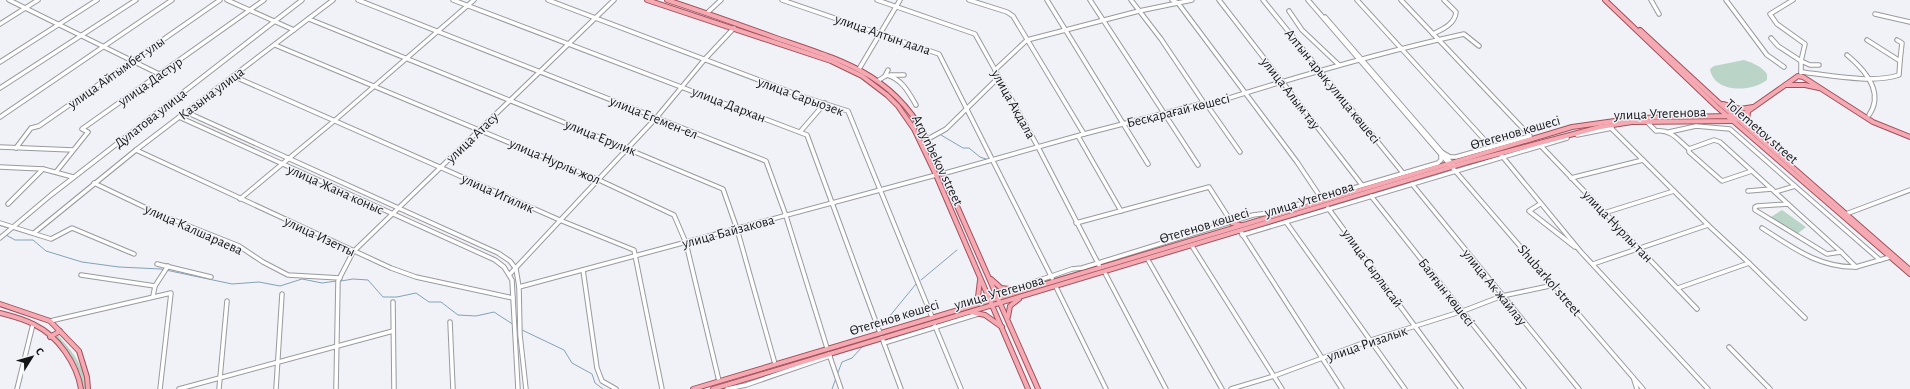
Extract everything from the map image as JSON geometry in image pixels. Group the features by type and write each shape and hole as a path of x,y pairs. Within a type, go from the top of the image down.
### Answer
{"main road":[{"name":"Arqynbekov street","path":"647,0 859,69 879,80 904,102 928,139 950,193 1038,389"},
{"name":"Arqynbekov street","path":"667,0 707,13 838,62 874,84 898,106 914,130 936,174 980,280 1028,389"},
{"name":"Tolemetov street","path":"1605,0 1717,107 1728,116 1736,120"},
{"name":"Tolemetov street","path":"1609,0 1736,120 1846,214 1882,247 1890,257 1910,274"},
{"path":"707,20 712,15"},
{"path":"1736,120 1786,85 1793,78 1798,76 1811,81 1872,122 1910,137"},
{"path":"1786,85 1805,85 1825,90"},
{"path":"1717,101 1736,108 1755,106"},
{"path":"1715,118 1719,112 1717,107"},
{"path":"1722,122 1748,130 1748,112"},
{"name":"Өтегенов көшесі","path":"713,389 829,353 880,333 1024,290 1098,265 1240,225 1400,175 1428,168 1452,166 1481,152 1536,137 1590,123 1636,118 1715,118 1728,116"},
{"name":"улица Утегенова","path":"883,341 934,325 965,313 1105,273 1192,246 1242,233 1300,213 1328,207 1429,176 1452,166 1610,127 1647,122 1722,122 1736,120"},
{"name":"Tolemetov street","path":"1748,130 1910,270"},
{"path":"1530,136 1536,137"},
{"path":"1418,169 1428,168"},
{"path":"944,194 950,193"},
{"path":"1296,208 1300,213"},
{"path":"1232,223 1240,225"},
{"path":"986,273 1001,288 1024,290"},
{"path":"973,304 978,297 980,280"},
{"path":"1009,325 1007,313 1008,308 1011,304 1026,295"},
{"path":"0,304 50,321 79,350 87,377 88,389"},
{"path":"0,313 42,328 68,357 80,381 81,389"},
{"path":"965,313 980,313 1002,328"},
{"path":"50,337 60,331"},
{"name":"Өтегенов көшесі","path":"694,389 775,364 883,341"}],"street":[{"path":"9,0 104,46 132,62 160,74"},
{"path":"0,24 38,0"},
{"path":"0,62 97,0"},
{"path":"0,88 136,0"},
{"path":"0,117 172,0"},
{"name":"улица Айтымбет улы","path":"16,148 31,128 39,126 220,0"},
{"path":"227,0 294,30"},
{"name":"улица Дастур","path":"56,172 88,132 82,129 264,0"},
{"name":"Дулатова улица","path":"0,238 73,177 302,0"},
{"name":"Казына улица","path":"34,233 136,150 333,0"},
{"name":"улица Егемен-ел","path":"358,0 766,162 786,216 841,389"},
{"name":"улица Дархан","path":"453,0 800,132"},
{"path":"240,199 334,121 474,0"},
{"name":"улица Сарыозек","path":"548,0 801,96 848,111 881,188 932,317"},
{"name":"улица Атасу","path":"339,279 353,252 614,0"},
{"path":"707,13 721,0"},
{"name":"улица Алтын дала","path":"782,0 939,54 1053,279"},
{"name":"улица Акдала","path":"877,0 975,34 998,78 1038,147 1098,265"},
{"path":"859,69 900,0"},
{"path":"969,0 1010,14 1084,134"},
{"path":"1047,0 1148,164"},
{"path":"1090,0 1198,165"},
{"path":"1131,0 1161,39 1240,152"},
{"path":"1172,0 1178,3 1243,92 1297,162 1321,199"},
{"path":"995,70 1027,40 1139,11 1192,0"},
{"name":"улица Алым тау","path":"1219,0 1362,185"},
{"name":"Алтын арық улица көшесі","path":"1263,0 1321,70 1400,175"},
{"name":"Shubarkol street","path":"1309,0 1643,389"},
{"path":"1357,0 1491,147"},
{"path":"1098,265 1253,215 1269,213 1321,199 1362,185 1418,169 1428,168 1440,162 1442,154 1450,157 1456,157 1481,152 1491,147 1530,136 1401,0"},
{"path":"1433,34 1448,27 1456,15 1456,12 1444,0"},
{"path":"1651,0 1659,14"},
{"path":"1726,0 1767,55 1784,67"},
{"path":"1793,0 1770,14 1777,24 1805,44 1801,61 1802,72"},
{"path":"1289,11 1302,30 1339,65"},
{"path":"1875,14 1910,22"},
{"name":"улица Ерулик","path":"309,19 509,101 629,148 723,189 775,364"},
{"path":"518,389 512,280 510,274 562,221 629,148 683,87 705,59 734,28"},
{"name":"Бесқарағай көшесі","path":"942,174 1124,123 1206,104 1282,80 1361,60 1400,48 1466,34 1479,46"},
{"path":"1771,38 1778,46 1801,61 1810,65 1819,64"},
{"path":"1867,40 1900,61"},
{"path":"1802,72 1867,78 1895,78 1899,76 1902,43 1897,40"},
{"name":"улица Нурлы жол","path":"275,45 599,180 674,215 686,243 719,381"},
{"path":"1847,55 1864,71 1875,91 1875,103 1873,110 1869,115"},
{"path":"886,76 888,70"},
{"path":"1798,76 1802,72"},
{"path":"879,80 886,76 904,75"},
{"name":"улица Игилик","path":"233,76 562,221 634,250 635,256"},
{"path":"886,76 894,78 903,86 916,105"},
{"path":"928,139 946,129 998,78"},
{"path":"825,103 800,132 807,135 880,333"},
{"name":"улица Жана коныс","path":"186,112 498,253 510,261 516,269"},
{"name":"улица Жана коныс","path":"179,117 282,165 494,259 504,266 510,274"},
{"path":"1647,122 1656,131 1665,130 1669,132 1689,149 1689,152 1706,168 1722,181 1752,171"},
{"path":"1669,132 1696,126 1730,129 1880,260"},
{"path":"1610,127 1708,225 1805,318"},
{"path":"1078,136 1121,211"},
{"path":"1689,149 1711,141 1718,141 1856,267"},
{"path":"1452,166 1502,156 1540,144"},
{"name":"улица Нурлы тан","path":"1540,144 1697,309"},
{"path":"0,147 73,150"},
{"name":"улица Изетты","path":"136,150 353,252 416,277 512,298"},
{"path":"1502,156 1581,252 1708,389"},
{"path":"1571,178 1643,160"},
{"path":"0,167 43,169 73,177"},
{"path":"8,204 43,169"},
{"name":"улица Байзакова","path":"519,287 786,216 881,188 936,174"},
{"path":"1342,389 1242,233 1286,222 1328,207 1412,184 1429,176"},
{"name":"улица Калшараева","path":"94,183 161,215 239,246 263,262 288,275 339,279"},
{"name":"улица Ак жайлау","path":"1412,184 1502,296 1580,389"},
{"path":"1748,191 1774,191 1795,186"},
{"path":"1076,223 1209,187 1232,223"},
{"path":"1846,214 1910,190"},
{"path":"1604,213 1674,191"},
{"name":"Балғын көшесі","path":"1370,196 1524,389"},
{"path":"1540,204 1531,208 1529,211 1581,252"},
{"path":"1788,204 1756,206 1755,210 1827,254 1841,252"},
{"name":"улица Сырлысай","path":"1328,207 1462,389"},
{"path":"1286,222 1405,389"},
{"path":"0,223 54,239 67,229 72,228 134,254"},
{"path":"1593,264 1641,249 1708,225"},
{"path":"1762,228 1816,261 1843,269 1856,267 1890,257"},
{"path":"1192,246 1282,389"},
{"path":"494,259 498,253"},
{"path":"635,256 662,389"},
{"path":"1148,260 1222,389"},
{"path":"1678,288 1749,263"},
{"path":"158,264 211,277"},
{"path":"153,296 155,286 168,266"},
{"path":"516,269 519,287 520,335 526,389"},
{"path":"583,270 597,368 602,381 616,389"},
{"path":"1105,273 1166,389"},
{"path":"81,275 155,286"},
{"path":"336,389 339,279"},
{"name":"улица Ризалык","path":"1231,389 1274,376 1371,340 1416,327 1502,296 1554,285"},
{"path":"1056,287 1106,389"},
{"path":"50,321 168,293 172,296 160,389"},
{"path":"276,389 282,294"},
{"path":"219,389 228,301"},
{"path":"393,302 394,389"},
{"path":"961,389 934,325 980,313"},
{"path":"450,322 453,389"},
{"path":"16,389 33,324"},
{"path":"179,389 393,331"},
{"path":"883,341 900,389"},
{"path":"1729,347 1770,389"},
{"path":"727,389 735,388 829,353"},
{"path":"1634,379 1637,389"}],"green space":[{"path":"1744,60 1762,69 1767,74 1767,80 1752,87 1734,88 1726,87 1718,83 1713,77 1710,69 1714,66"},
{"path":"1782,210 1806,227 1796,235 1771,217"},
{"path":"985,303 986,305 779,367 778,365"},
{"path":"58,335 77,359 83,373 86,389 83,389 80,374 74,361 56,337"}],"waterway":[{"path":"941,135 963,148 969,148 980,157 986,159"},
{"path":"6,235 15,240 33,240 46,251 82,262 119,267 161,269 232,284 259,282 280,286 302,279 322,283 337,281"},
{"path":"921,280 957,250"},
{"path":"341,281 353,279 368,280 383,297 397,297 416,293 429,302 441,302 458,315 476,316 494,312 514,325"},
{"path":"880,328 916,284"},
{"path":"522,330 564,350 572,363 592,374 595,383 603,389"},
{"path":"837,375 842,362 852,358 863,346"},
{"path":"832,389 836,378"}]}
